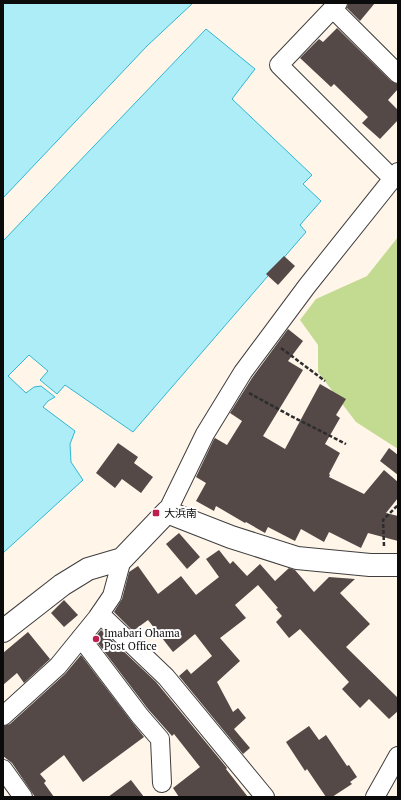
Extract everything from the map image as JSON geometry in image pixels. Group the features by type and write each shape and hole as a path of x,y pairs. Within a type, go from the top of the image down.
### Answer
{"street":[{"path":"3,716 58,666 100,614 112,596 122,559 167,512 205,434 242,372 307,286 395,176 278,65 335,6 398,74"},
{"path":"167,512 231,538 297,558 370,565 391,565"},
{"path":"3,631 62,585 88,569 122,559"},
{"path":"100,614 166,677 265,797"},
{"path":"81,638 140,716 160,739 162,783"},
{"path":"375,797 398,756"},
{"path":"3,769 23,797"}],"path":[{"path":"268,338 326,381"},
{"path":"234,385 346,444"},
{"path":"391,565 383,520 398,505"}],"green space":[{"path":"398,237 398,449 356,422 318,372 318,345 300,320 316,299 367,276"}],"water":[{"path":"3,3 193,3 147,46 3,198"},
{"path":"206,29 255,69 232,99 312,175 303,184 321,201 300,225 306,232 133,432 65,385 57,394 40,380 48,371 29,355 8,376 26,393 34,387 41,386 55,397 48,401 43,407 75,431 70,444 71,462 83,480 3,553 3,241"}],"building":[{"path":"348,3 375,3 360,21 347,8"},
{"path":"337,28 391,81 398,84 398,89 388,100 398,110 398,120 380,139 362,123 368,117 334,84 331,87 300,58 319,39 323,42"},
{"path":"284,256 295,266 278,285 266,274"},
{"path":"288,329 303,341 288,361 303,370 263,436 285,449 320,384 346,399 336,415 340,418 325,444 340,453 329,474 329,477 364,494 384,470 398,482 398,498 386,513 398,516 398,541 368,533 361,548 329,532 324,542 301,529 295,541 268,527 265,533 216,506 214,511 196,501 206,483 196,477 214,439 215,438 227,445 242,421 230,413 252,378"},
{"path":"118,443 138,457 134,463 153,477 141,493 122,479 115,488 96,473"},
{"path":"389,448 398,455 398,475 380,461"},
{"path":"179,533 200,557 187,569 166,544"},
{"path":"219,550 230,564 233,561 247,576 260,564 275,581 289,568 295,570 314,592 329,577 355,579 340,593 370,624 346,647 398,698 398,711 389,719 369,699 360,708 342,689 349,682 300,629 289,638 276,622 282,616 276,609 278,608 258,585 235,605 246,618 220,638 240,661 217,682 233,712 238,708 246,718 234,729 250,748 243,754 179,676 187,669 191,674 212,656 195,634 173,652 148,620 133,631 114,612 122,599 129,572 138,566 158,594 181,576 196,595 219,577 206,559"},
{"path":"64,600 78,615 64,627 51,613"},
{"path":"101,630 156,682 227,768 226,769 248,797 179,797 173,788 200,767 174,734 172,736 148,709 94,638"},
{"path":"28,632 50,659 24,683 17,673 3,685 3,653"},
{"path":"81,655 144,737 83,782 64,755 40,774 46,781 44,783 54,797 35,797 12,763 3,756 3,726 10,724 65,674"},
{"path":"309,726 319,740 326,735 347,766 349,765 357,777 350,782 352,784 332,797 326,797 307,769 305,771 286,742"},
{"path":"131,780 144,797 108,797"}],"place":[{"name":"大浜南","path":"156,513"},
{"name":"Imabari Ohama Post Office","path":"96,639"}]}
